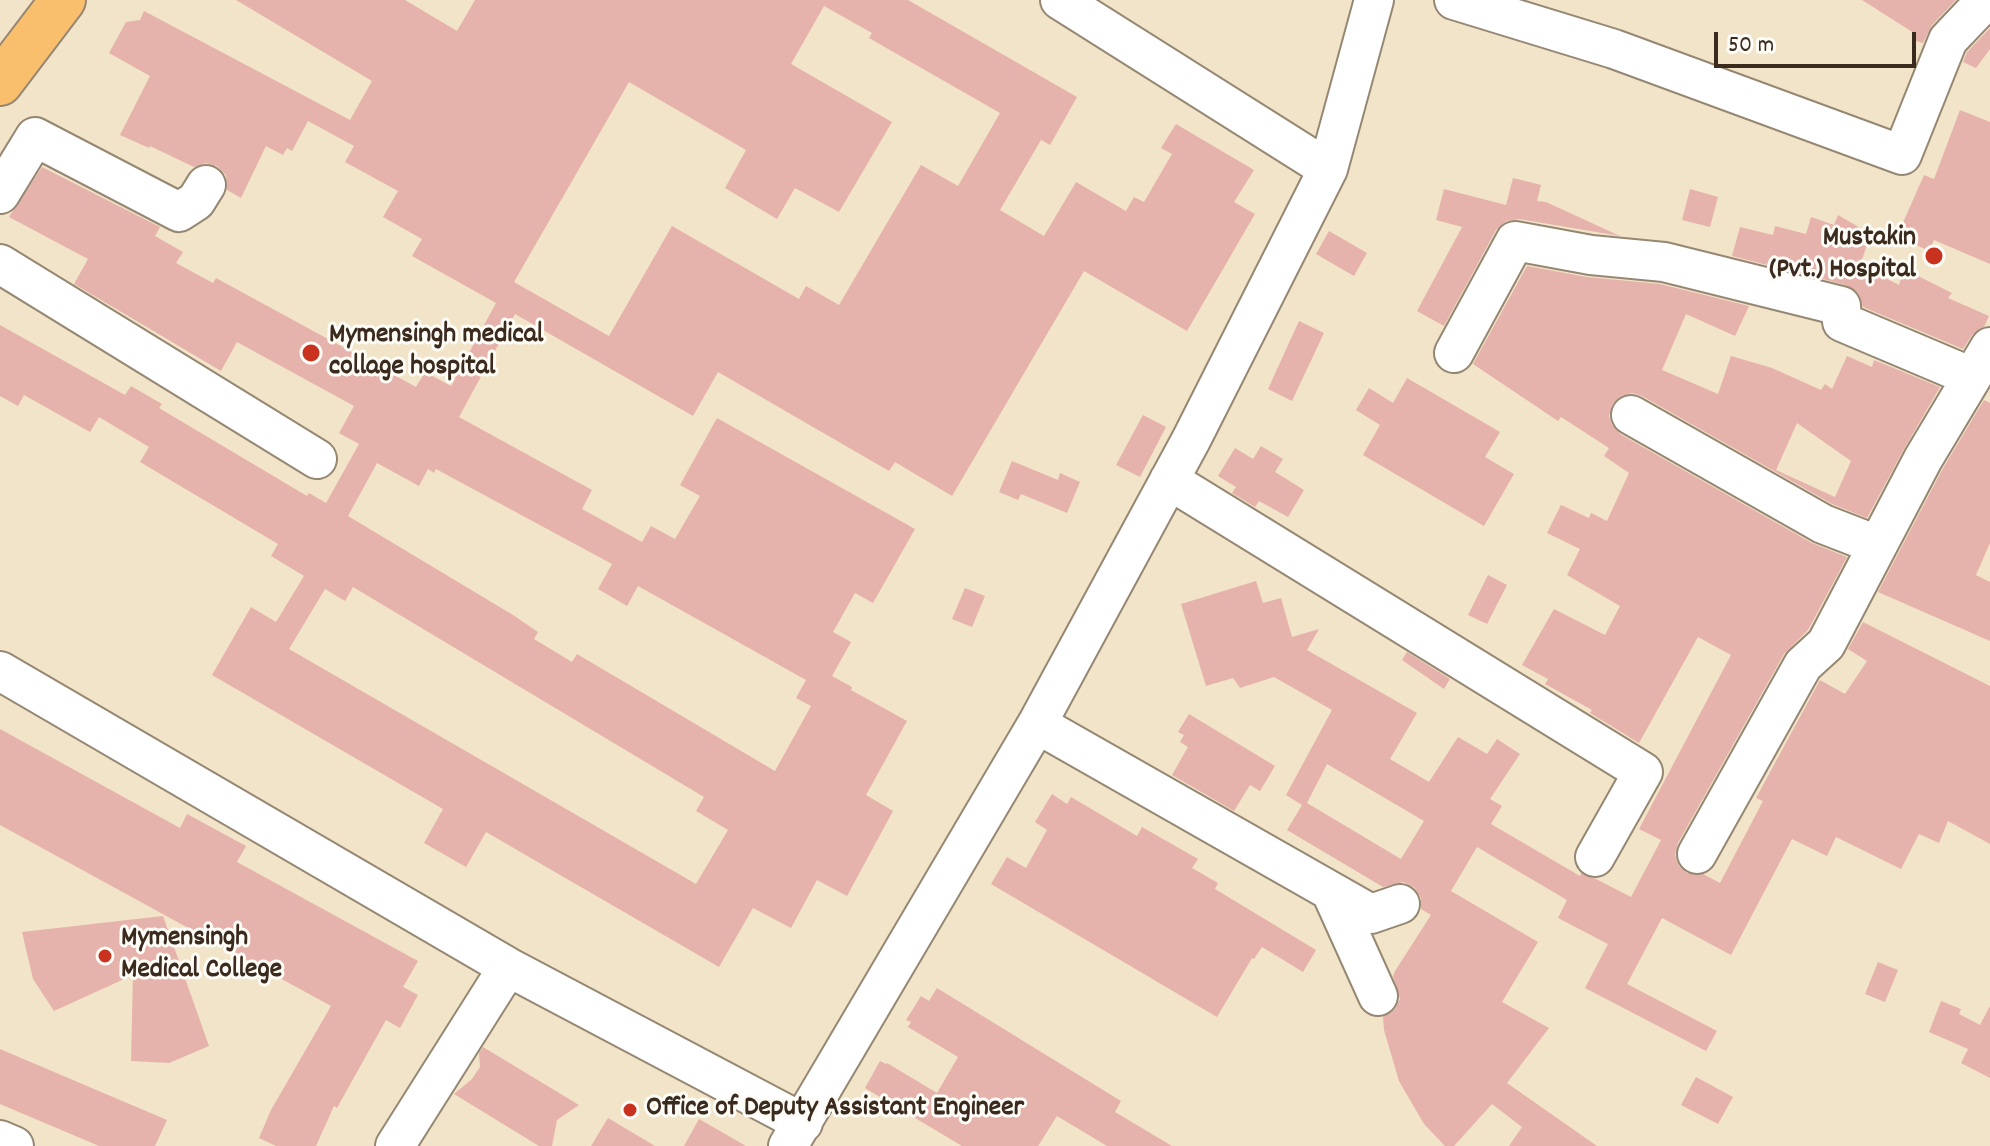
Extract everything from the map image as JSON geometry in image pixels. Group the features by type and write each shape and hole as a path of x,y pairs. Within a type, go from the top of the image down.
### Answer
{"main road":[{"path":"0,83 63,0"}],"street":[{"path":"1060,0 1328,169"},
{"path":"0,671 795,1134 1037,724 1169,480 1328,169 1374,0"},
{"path":"1454,0 1614,49 1902,155 1948,40 1986,0"},
{"path":"0,194 35,137 179,212 196,201 206,185"},
{"path":"1454,353 1515,241 1591,255 1664,262 1841,306 1842,322 1981,362 1923,459 1826,644 1803,665 1697,854"},
{"path":"0,264 317,459"},
{"path":"1631,415 1823,524 1877,545"},
{"path":"1169,480 1643,772 1595,857"},
{"path":"1037,724 1371,914 1400,904"},
{"path":"1331,892 1378,996"},
{"path":"395,1146 508,967"},
{"path":"0,1140 14,1146"}],"building":[{"path":"236,0 405,0 457,31 475,0 908,0 1077,97 1050,145 1041,140 1000,210 1044,236 1076,182 1126,211 1134,197 1144,202 1172,154 1161,148 1176,124 1254,170 1234,202 1255,214 1187,331 1084,271 952,496 895,462 889,471 718,372 693,416 515,314 459,417 592,490 582,509 642,542 651,526 675,539 700,496 680,485 717,418 915,529 873,603 855,593 833,632 851,642 832,676 907,721 866,795 893,811 847,896 817,880 791,928 753,908 719,967 486,832 466,867 424,843 443,809 212,675 251,607 276,622 304,576 271,556 278,544 140,462 149,447 99,417 90,432 24,395 18,406 0,396 0,325 125,395 131,386 162,404 159,408 307,496 309,493 326,503 359,444 339,433 354,406 237,342 221,371 74,284 88,259 9,217 42,167 160,227 155,236 183,252 176,263 213,283 216,278 416,387 425,372 451,386 496,303 412,256 422,239 383,217 398,191 345,162 354,146 308,121 292,151 287,148 283,155 266,146 241,198 227,190 226,175 217,166 206,163 194,167 120,135 150,76 109,53 126,22 140,20 144,11 350,120 372,81","holes":["824,6 872,33 869,38 1000,113 958,186 921,165 839,305 806,286 799,299 672,226 609,336 514,282 629,82 746,150 725,188 777,219 795,188 839,212 892,122 791,64","377,463 419,486 428,469 434,473 436,469 612,564 598,589 627,606 638,586 806,680 796,698 811,706 775,771 577,654 572,662 534,639 538,632 513,615 348,516","353,587 704,797 696,811 728,830 696,884 289,649 325,589 345,601"]},
{"path":"1862,0 1956,0 1932,25 1923,43 1912,40 1914,33"},
{"path":"1990,28 1990,49 1976,68 1963,62 1967,52"},
{"path":"1960,110 1990,122 1990,264 1934,240 1929,251 1897,236 1924,175 1934,179"},
{"path":"1513,178 1541,185 1537,201 1546,202 1620,236 1519,219 1506,221 1496,230 1444,326 1417,311 1462,227 1436,220 1444,189 1506,205"},
{"path":"1690,189 1718,197 1710,227 1682,220"},
{"path":"1838,215 1871,234 1860,265 1899,285 1904,269 1952,293 1948,298 1989,316 1984,327 1972,335 1963,349 1863,307 1858,293 1846,285 1732,256 1740,227 1773,235 1775,226 1806,234 1811,217 1834,225"},
{"path":"1329,231 1367,253 1354,276 1316,254"},
{"path":"1527,266 1587,277 1660,284 1749,306 1735,336 1686,314 1662,370 1718,394 1731,356 1772,368 1821,390 1825,384 1832,389 1847,356 1872,367 1874,360 1940,387 1867,518 1832,504 1642,396 1632,393 1621,396 1612,405 1609,416 1620,434 1812,543 1847,557 1808,630 1784,654 1678,843 1675,855 1679,866 1687,873 1703,874 1720,883 1763,801 1756,798 1820,680 1845,694 1867,661 1848,649 1863,622 1990,686 1990,844 1948,821 1939,843 1919,834 1901,869 1836,837 1827,856 1792,839 1731,955 1662,918 1627,984 1717,1031 1706,1051 1585,988 1608,944 1558,918 1567,900 1477,847 1451,891 1538,942 1502,1002 1549,1028 1507,1083 1597,1146 1509,1146 1522,1127 1492,1104 1454,1146 1445,1146 1424,1124 1399,1081 1383,1017 1395,1009 1400,999 1393,976 1395,971 1431,915 1421,909 1421,898 1414,887 1403,882 1383,887 1287,830 1302,805 1286,795 1332,710 1274,677 1240,688 1233,678 1206,686 1181,604 1256,581 1263,603 1281,598 1292,637 1319,629 1307,650 1417,713 1390,759 1429,782 1458,737 1487,754 1497,739 1520,754 1490,799 1502,806 1491,824 1580,876 1581,873 1596,879 1631,897 1661,840 1639,829 1731,655 1698,637 1639,743 1590,713 1592,710 1545,684 1548,679 1522,665 1554,609 1605,635 1620,606 1567,575 1580,549 1547,533 1561,505 1589,518 1591,513 1607,521 1629,473 1604,456 1609,448 1561,417 1558,421 1473,364","holes":["1797,423 1851,461 1835,497 1776,470","1327,764 1424,821 1401,859 1307,803"]},
{"path":"1299,321 1324,333 1292,401 1268,389"},
{"path":"1407,378 1500,432 1485,457 1514,474 1484,526 1363,455 1380,425 1356,410 1369,388 1393,403"},
{"path":"1984,400 1990,403 1990,543 1976,575 1990,582 1990,641 1878,592 1942,470"},
{"path":"1143,415 1166,427 1140,477 1116,465"},
{"path":"1261,446 1283,459 1275,472 1304,490 1288,517 1259,501 1255,507 1232,493 1236,487 1218,476 1235,448 1253,459"},
{"path":"1012,461 1058,480 1060,473 1080,482 1067,513 1021,494 1018,500 999,492"},
{"path":"1488,575 1507,585 1487,624 1468,615"},
{"path":"965,588 985,596 972,627 952,619"},
{"path":"1407,652 1450,679 1444,689 1402,660"},
{"path":"1189,714 1275,766 1260,791 1250,785 1234,811 1172,775 1188,747 1180,742 1184,735 1178,732"},
{"path":"0,729 180,828 187,814 246,846 237,862 418,961 403,987 418,995 400,1028 386,1020 337,1108 334,1106 316,1146 276,1146 259,1138 271,1110 331,1006 0,825"},
{"path":"1052,794 1067,804 1071,797 1137,836 1142,827 1198,859 1192,868 1218,883 1215,889 1316,950 1303,972 1262,947 1252,958 1217,1017 991,884 1007,857 1026,868 1047,830 1035,822"},
{"path":"163,916 209,1046 169,1063 131,1061 133,975 54,1011 33,979 22,932"},
{"path":"1878,962 1898,970 1885,1002 1865,994"},
{"path":"937,988 1121,1101 1115,1112 1172,1146 1107,1146 1057,1116 1038,1146 962,1146 865,1088 880,1061 937,1093 958,1057 908,1027 911,1022 906,1020 921,996 929,1001"},
{"path":"1941,1001 1961,1009 1959,1014 1980,1025 1990,1006 1990,1078 1961,1063 1968,1049 1929,1032"},
{"path":"483,1047 579,1105 557,1120 552,1146 539,1146 454,1094 472,1079 480,1067 479,1053"},
{"path":"0,1049 167,1120 155,1146 99,1146 0,1104"},
{"path":"1696,1077 1733,1097 1718,1124 1681,1105"},
{"path":"608,1118 655,1146 591,1146"},
{"path":"699,1119 746,1146 684,1146"}],"place":[{"name":"Mustakin (Pvt.) Hospital","path":"1934,256"},
{"name":"Mymensingh medical collage hospital","path":"311,353"},
{"name":"Mymensingh Medical College","path":"105,956"},
{"name":"Office of Deputy Assistant Engineer","path":"630,1110"}]}
